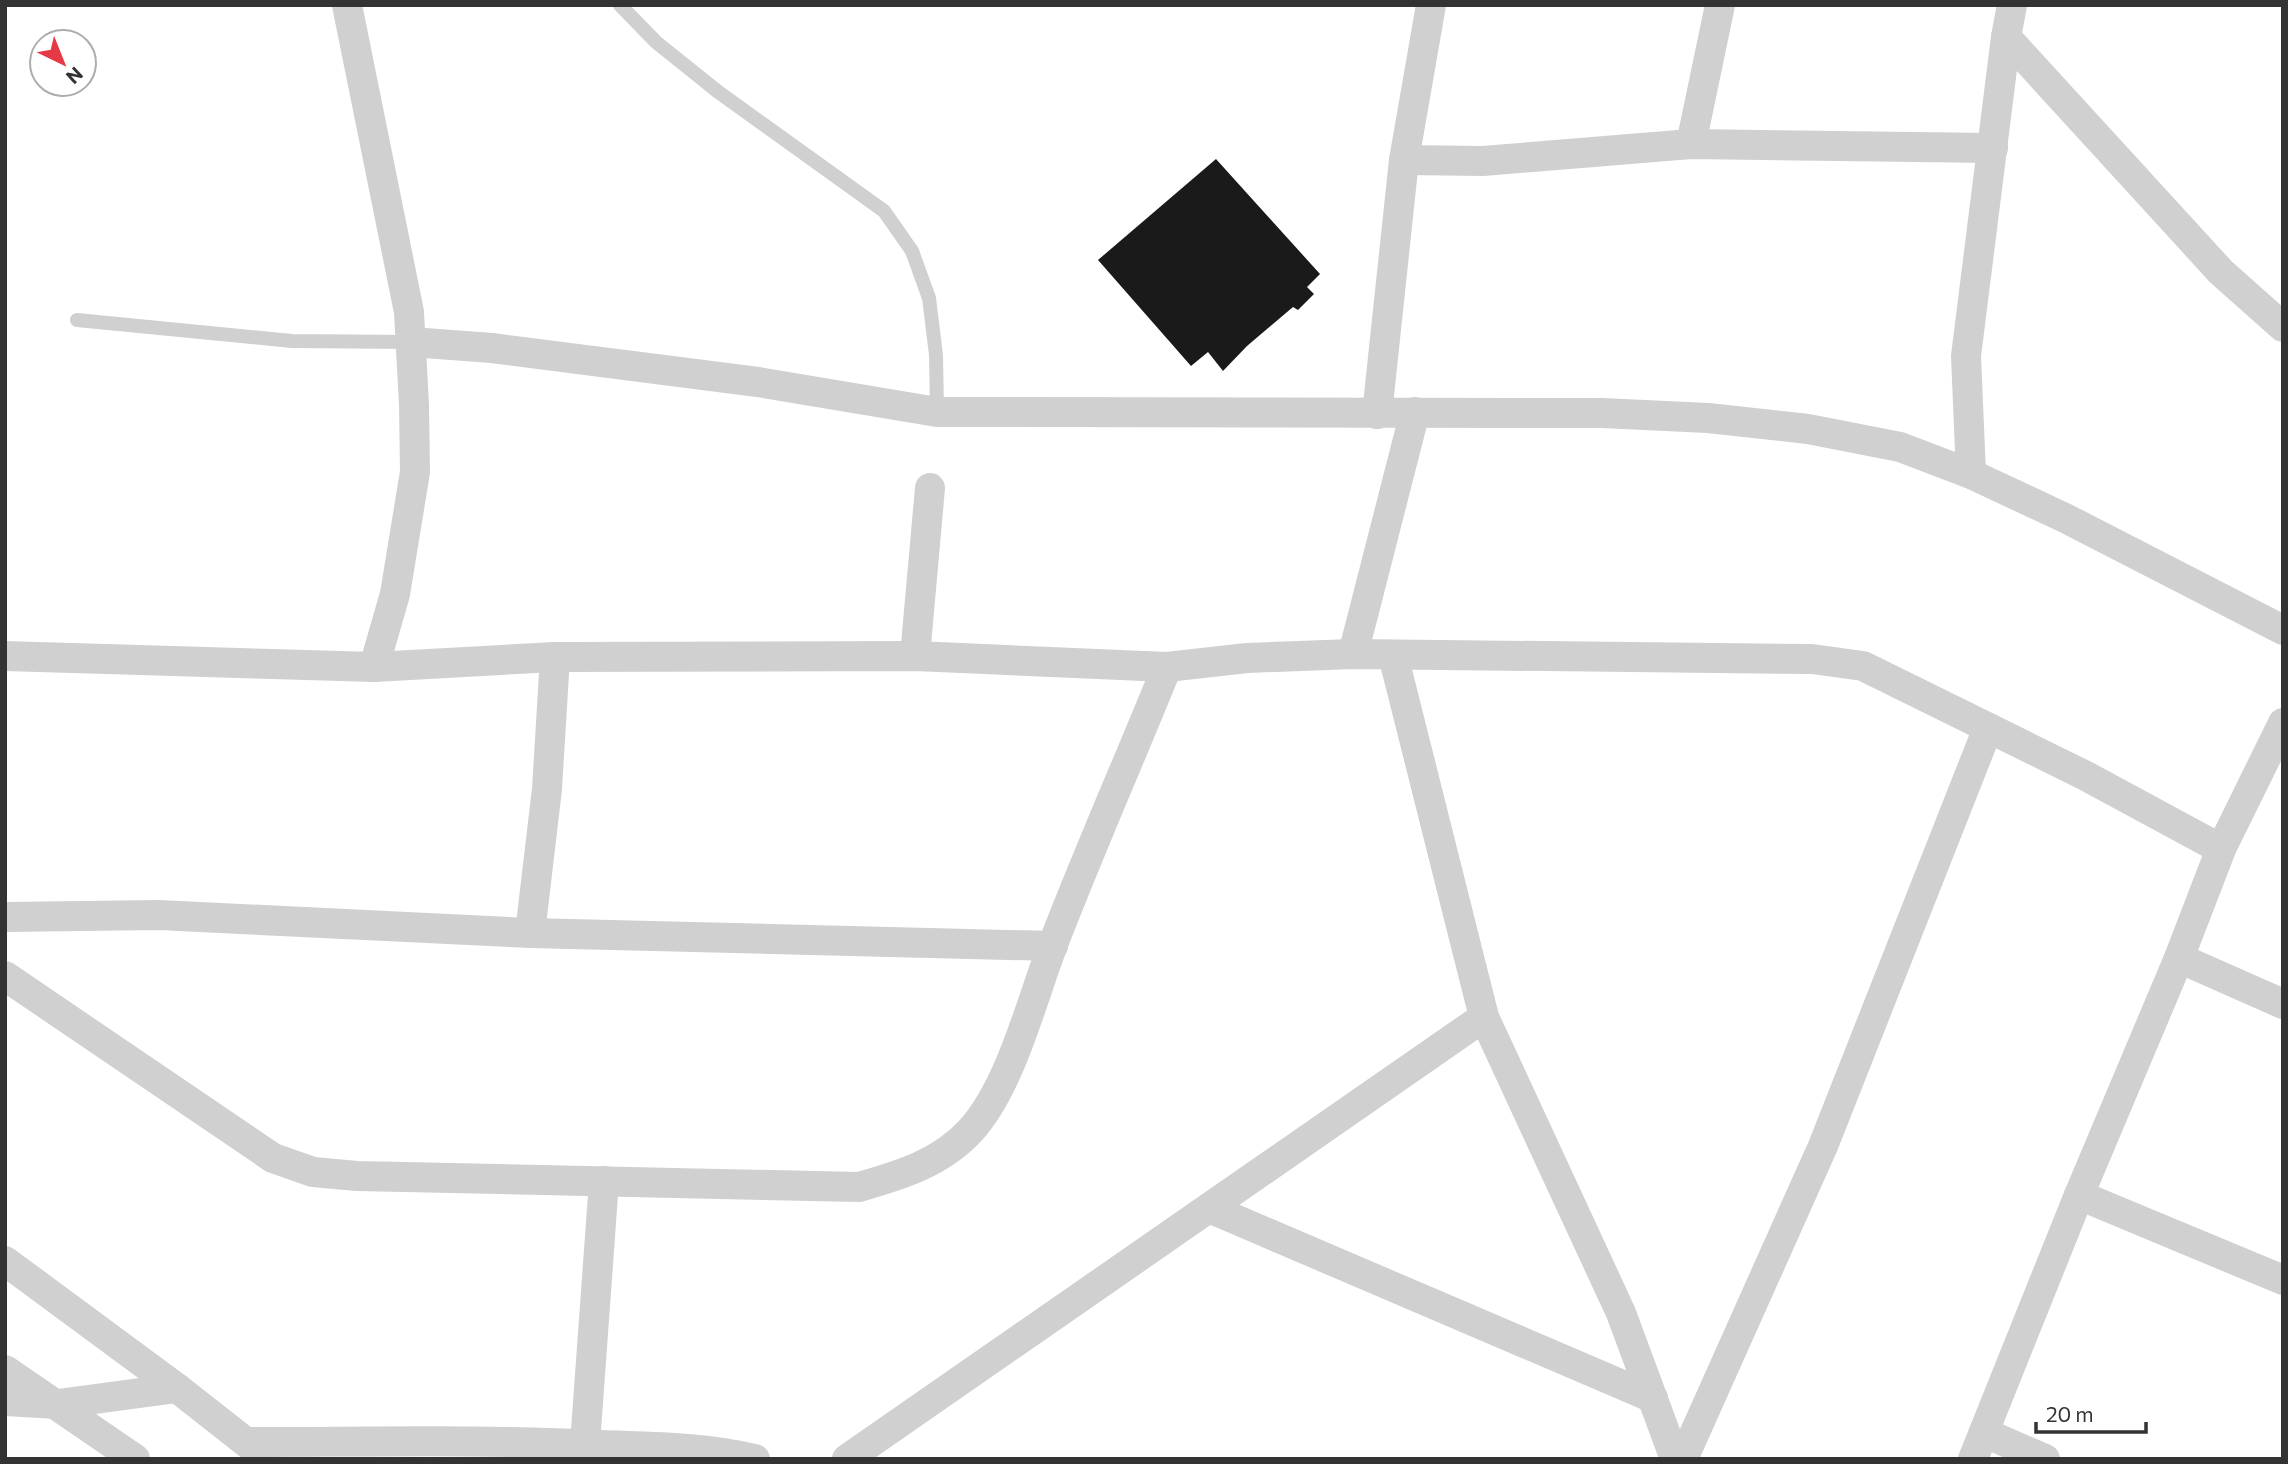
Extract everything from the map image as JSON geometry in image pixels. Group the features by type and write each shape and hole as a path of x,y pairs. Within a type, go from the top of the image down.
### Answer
{"street":[{"path":"347,5 409,312 411,342 415,472 395,594 374,667"},
{"path":"1377,414 1404,160 1431,5"},
{"path":"1691,144 1720,5"},
{"path":"1972,474 1966,356 2012,5"},
{"path":"2006,37 2221,272 2283,327"},
{"path":"1404,160 1483,161 1691,144 1993,148"},
{"path":"411,342 492,348 758,382 937,411 1615,414 1709,418 1795,427 1900,447 1972,474 2065,518 2283,630"},
{"path":"1353,654 1415,412"},
{"path":"915,656 930,488"},
{"path":"5,656 374,667 555,657 915,656 1167,667 1247,658 1353,654 1812,659 1863,666 2086,776 2221,849"},
{"path":"1394,654 1484,1017 1621,1313 1675,1459"},
{"path":"530,933 547,789 555,657"},
{"path":"5,976 273,1158 313,1172 357,1176 859,1187 910,1172 943,1155 972,1130 1001,1086 1053,946 1167,667"},
{"path":"2045,1459 1979,1446 2221,849 2283,723"},
{"path":"1683,1459 1823,1146 1988,728"},
{"path":"5,917 159,915 530,933 1053,946"},
{"path":"2179,958 2283,1004"},
{"path":"847,1459 1484,1017"},
{"path":"585,1444 604,1181"},
{"path":"2079,1195 2283,1280"},
{"path":"1209,1208 1653,1398"},
{"path":"5,1261 257,1450 530,1441 678,1448 735,1454 755,1459"},
{"path":"5,1370 135,1459"},
{"path":"5,1401 58,1405 177,1388"}],"lane":[{"path":"620,5 656,42 717,92 884,211 912,251 929,298 936,355 937,411"},
{"path":"77,320 292,341 411,342"}],"building":[{"path":"1216,159 1320,274 1307,287 1314,294 1298,310 1293,307 1247,346 1223,371 1208,352 1191,366 1098,260"}]}
